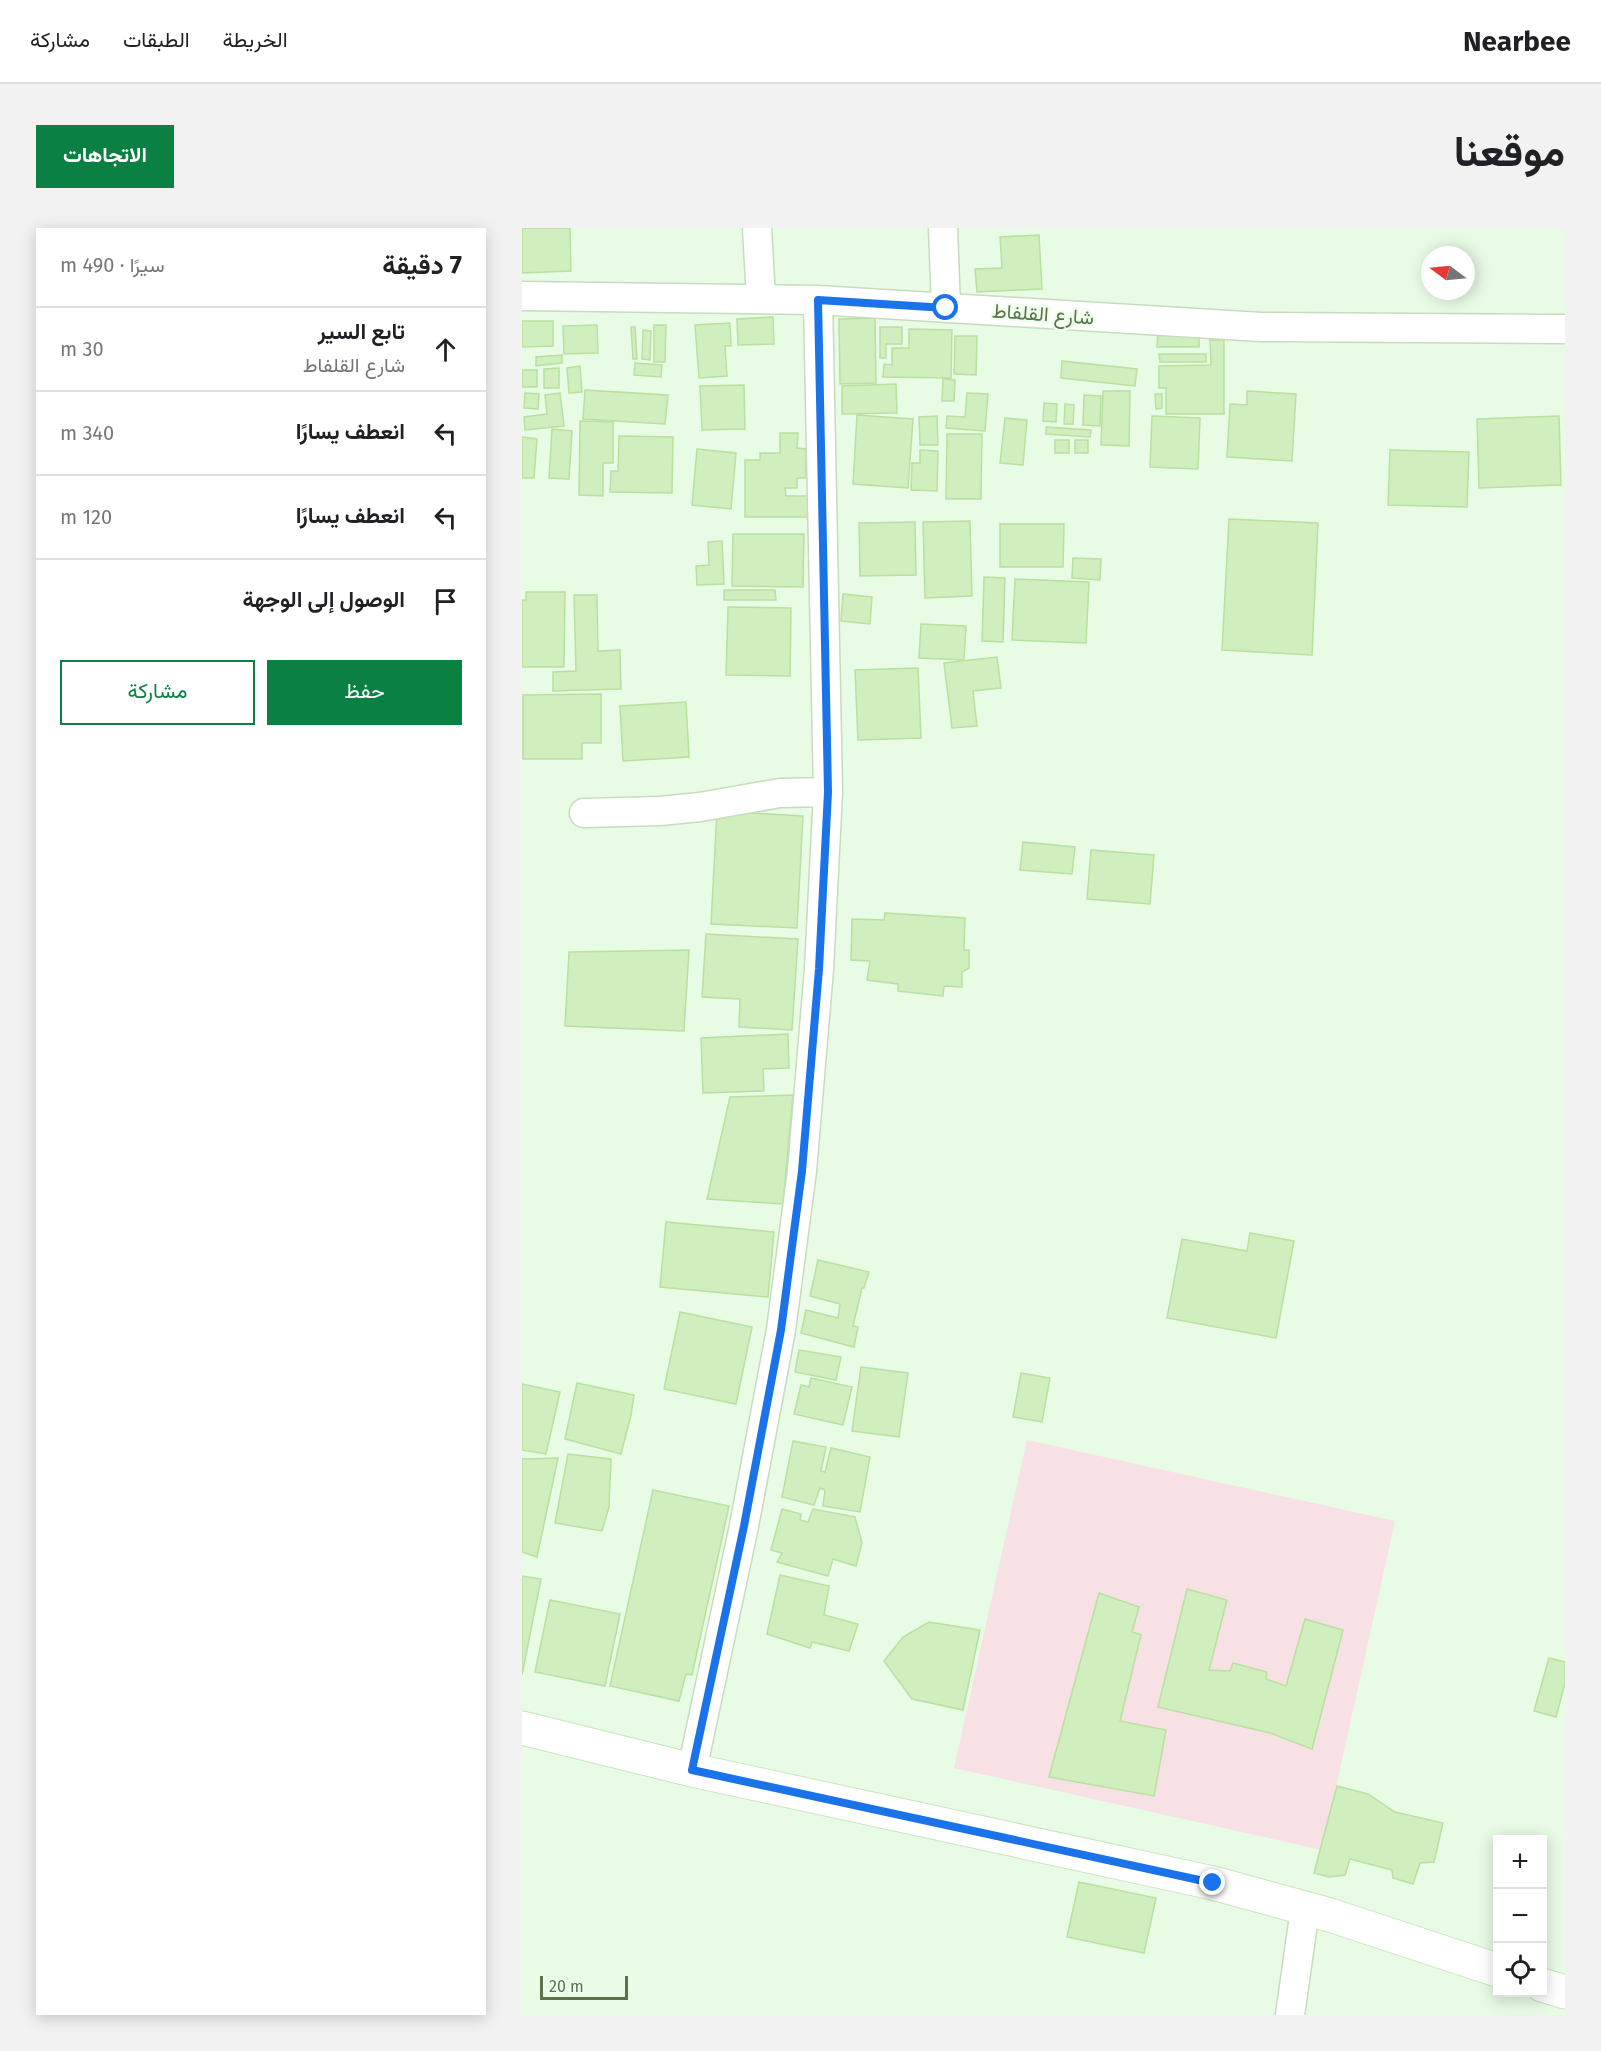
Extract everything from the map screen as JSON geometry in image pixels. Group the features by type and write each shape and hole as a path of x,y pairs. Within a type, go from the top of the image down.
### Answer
{"street":[{"path":"757,228 761,299"},
{"path":"943,228 946,308"},
{"name":"شارع القلفاط","path":"522,296 818,300 1261,327 1565,329"},
{"path":"692,1770 744,1526 781,1330 802,1171 819,969 828,792 818,300"},
{"path":"584,813 660,811 780,794 828,792"},
{"path":"522,1728 692,1770 1213,1883 1305,1909 1493,1969"},
{"path":"1290,2015 1305,1909"},
{"path":"1547,1987 1565,1992"}],"shaded area":[{"path":"1027,1440 1395,1521 1322,1850 954,1768"}],"building":[{"path":"522,228 570,228 571,271 522,273"},
{"path":"1039,235 1042,289 977,292 975,269 1002,268 1000,237"},
{"path":"773,317 774,344 738,345 737,319"},
{"path":"875,318 876,383 840,384 839,319"},
{"path":"522,321 553,321 553,346 522,347"},
{"path":"730,323 731,346 725,346 727,376 699,378 695,325"},
{"path":"597,325 598,353 564,354 563,326"},
{"path":"654,325 666,325 665,362 654,362"},
{"path":"631,327 635,327 637,359 633,359"},
{"path":"880,327 902,327 902,344 886,344 886,358 880,358"},
{"path":"909,329 952,330 951,378 883,377 884,364 892,365 892,348 909,348"},
{"path":"643,330 651,331 650,360 642,359"},
{"path":"1158,331 1199,332 1199,347 1157,347"},
{"path":"955,336 977,336 976,375 954,374"},
{"path":"1210,340 1224,340 1224,414 1166,414 1166,388 1159,388 1159,366 1211,365"},
{"path":"1159,354 1206,354 1206,362 1160,362"},
{"path":"562,355 562,363 536,366 536,357"},
{"path":"1062,361 1137,369 1135,386 1061,378"},
{"path":"635,363 662,365 661,377 634,375"},
{"path":"580,366 582,392 569,393 567,368"},
{"path":"559,368 559,388 544,388 544,369"},
{"path":"522,370 537,370 537,387 522,387"},
{"path":"943,379 955,380 954,401 942,401"},
{"path":"896,384 897,413 842,414 842,386"},
{"path":"744,385 745,429 702,430 700,386"},
{"path":"585,390 668,395 665,424 583,419"},
{"path":"1103,391 1130,391 1129,446 1101,445"},
{"path":"1247,391 1296,394 1292,461 1227,457 1230,404 1247,405"},
{"path":"525,393 539,394 538,409 524,408"},
{"path":"560,393 564,426 525,430 524,417 547,414 545,395"},
{"path":"967,393 988,394 985,431 946,428 947,416 965,417"},
{"path":"1155,394 1162,394 1162,408 1156,409"},
{"path":"1084,395 1101,396 1100,426 1083,425"},
{"path":"1044,403 1057,404 1056,422 1043,421"},
{"path":"1065,404 1074,405 1073,424 1064,424"},
{"path":"857,415 913,419 908,488 853,484"},
{"path":"937,416 938,445 920,445 919,417"},
{"path":"1152,416 1200,418 1198,469 1150,467"},
{"path":"1559,416 1561,485 1479,488 1477,419"},
{"path":"1005,418 1027,420 1023,465 1000,463"},
{"path":"580,421 613,422 613,463 603,463 603,496 579,495"},
{"path":"1046,427 1091,430 1090,437 1046,434"},
{"path":"552,429 572,431 569,479 549,478"},
{"path":"780,433 798,433 797,448 806,449 806,478 797,478 797,488 785,488 786,496 810,496 811,517 745,517 745,460 760,460 760,453 780,453"},
{"path":"947,434 982,434 981,499 946,499"},
{"path":"619,436 673,437 672,493 610,492 611,471 618,471"},
{"path":"522,437 537,439 534,478 522,478"},
{"path":"1055,440 1069,440 1069,453 1055,453"},
{"path":"1075,440 1088,440 1088,453 1075,453"},
{"path":"697,449 736,453 731,509 692,505"},
{"path":"920,450 938,451 937,491 911,490 912,463 920,463"},
{"path":"1390,450 1469,452 1467,507 1388,505"},
{"path":"1229,519 1318,523 1312,655 1222,650"},
{"path":"970,521 972,596 925,598 923,522"},
{"path":"915,522 916,575 860,576 859,523"},
{"path":"1000,524 1064,524 1063,567 1000,567"},
{"path":"733,534 804,534 803,587 732,586"},
{"path":"722,541 724,584 697,585 696,566 709,565 708,542"},
{"path":"1073,558 1101,559 1100,580 1072,578"},
{"path":"984,577 1005,578 1003,642 982,641"},
{"path":"1015,579 1089,582 1086,643 1012,640"},
{"path":"724,590 775,590 776,600 724,600"},
{"path":"526,592 565,592 564,667 522,667 522,600 526,600"},
{"path":"843,594 872,597 870,624 841,621"},
{"path":"574,595 597,595 598,651 620,650 621,689 553,691 553,672 576,671"},
{"path":"728,607 791,608 790,676 726,675"},
{"path":"921,624 966,626 964,660 919,658"},
{"path":"997,657 1001,688 973,691 977,726 952,728 944,663"},
{"path":"918,668 921,738 858,740 855,670"},
{"path":"601,694 601,743 582,743 582,759 523,759 523,695"},
{"path":"686,702 689,757 623,761 620,706"},
{"path":"717,811 803,816 797,928 711,924"},
{"path":"1023,842 1075,847 1072,874 1020,870"},
{"path":"1091,850 1154,855 1150,904 1087,899"},
{"path":"885,913 965,918 964,950 969,950 969,968 962,972 962,987 944,986 943,996 898,991 898,984 867,980 870,961 851,960 852,919 884,920"},
{"path":"706,934 798,939 792,1030 739,1027 740,999 702,997"},
{"path":"689,950 684,1031 565,1026 569,952"},
{"path":"788,1034 789,1068 763,1069 764,1091 703,1093 701,1038"},
{"path":"793,1095 783,1204 707,1199 730,1097"},
{"path":"666,1222 774,1232 768,1297 660,1287"},
{"path":"1250,1233 1294,1241 1276,1338 1167,1318 1182,1239 1247,1251"},
{"path":"818,1260 869,1272 864,1288 862,1288 853,1326 858,1327 854,1347 801,1333 806,1310 838,1318 840,1304 810,1296"},
{"path":"680,1312 752,1327 736,1404 664,1389"},
{"path":"799,1350 841,1357 836,1380 795,1372"},
{"path":"861,1367 908,1373 899,1437 852,1431"},
{"path":"1021,1373 1050,1378 1042,1422 1013,1417"},
{"path":"811,1378 852,1387 843,1425 794,1414 801,1385 809,1387"},
{"path":"577,1383 634,1395 621,1454 565,1439"},
{"path":"522,1384 560,1392 546,1454 522,1450"},
{"path":"793,1441 826,1447 821,1471 825,1472 831,1448 870,1457 860,1512 823,1506 825,1490 820,1488 814,1505 782,1497"},
{"path":"568,1454 611,1459 609,1507 602,1531 555,1523"},
{"path":"558,1458 537,1557 522,1552 522,1459"},
{"path":"653,1490 729,1506 692,1675 686,1674 679,1701 610,1686"},
{"path":"782,1509 801,1514 800,1520 808,1522 813,1509 855,1517 862,1543 856,1566 833,1559 828,1576 777,1562 782,1553 771,1550"},
{"path":"780,1575 829,1586 824,1615 858,1624 849,1651 812,1642 810,1648 767,1634"},
{"path":"522,1576 541,1579 522,1675"},
{"path":"1187,1589 1227,1600 1209,1670 1230,1671 1233,1663 1267,1672 1266,1679 1286,1686 1305,1619 1343,1630 1312,1749 1270,1733 1158,1707"},
{"path":"1099,1593 1139,1607 1132,1632 1141,1635 1120,1721 1166,1730 1154,1796 1049,1777"},
{"path":"550,1600 620,1614 605,1686 535,1672"},
{"path":"929,1622 980,1630 963,1710 912,1699 884,1661 903,1637"},
{"path":"1549,1658 1565,1662 1565,1683 1556,1717 1534,1711"},
{"path":"1337,1786 1368,1794 1395,1812 1443,1823 1434,1862 1420,1863 1413,1884 1393,1878 1392,1870 1350,1859 1345,1875 1329,1877 1314,1873"},
{"path":"1079,1882 1156,1898 1144,1953 1067,1937"}],"route":[{"path":"946,308 818,300 828,792 819,969 802,1171 781,1330 744,1526 692,1770 1213,1883"}]}
